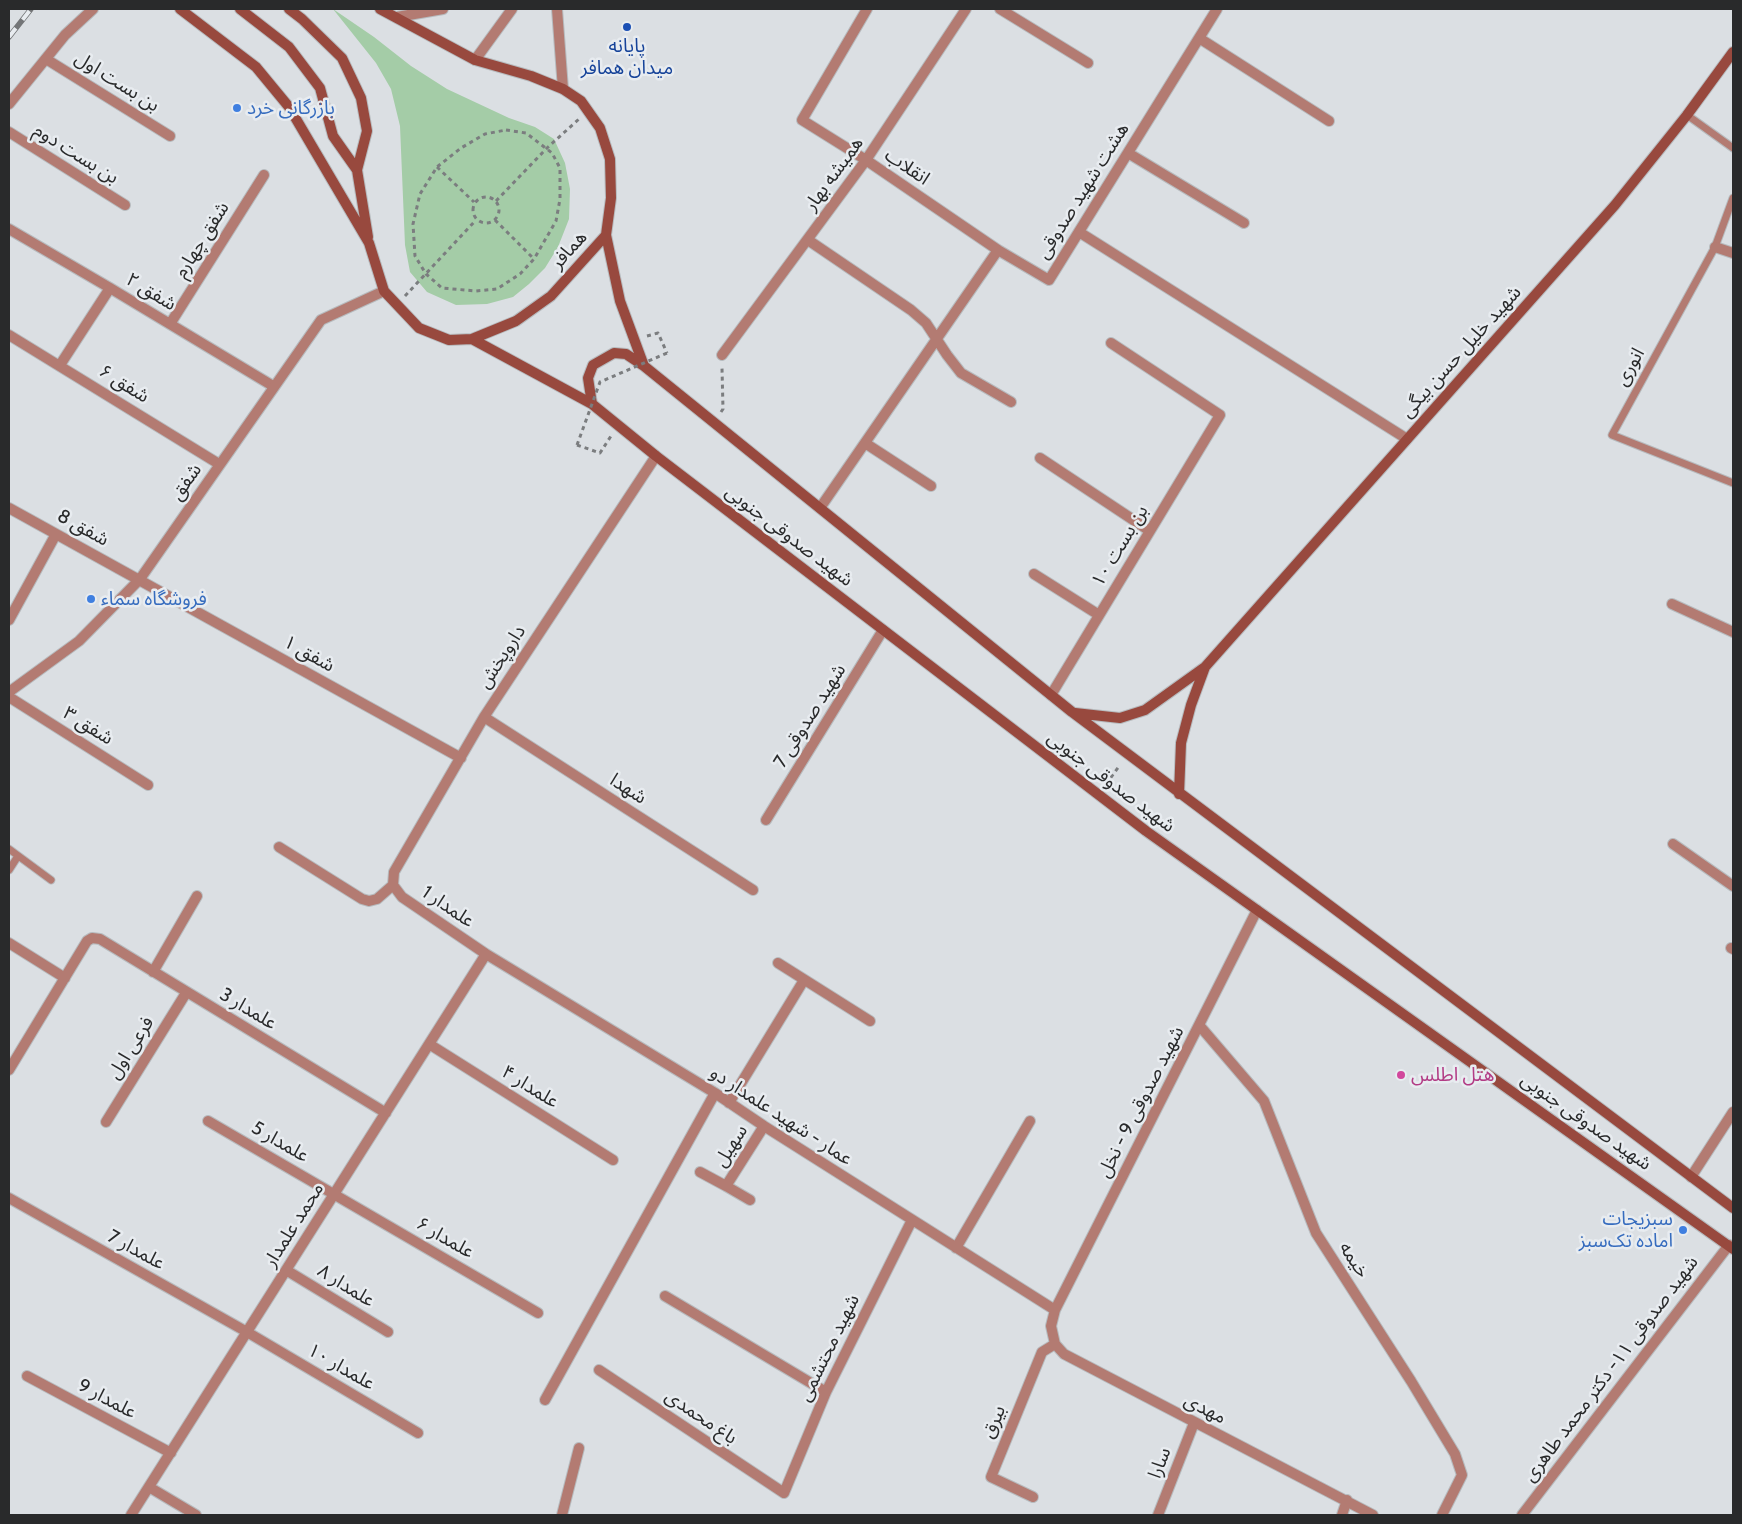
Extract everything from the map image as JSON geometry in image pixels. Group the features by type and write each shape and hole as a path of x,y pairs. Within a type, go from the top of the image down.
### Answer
{"main road":[{"path":"180,9 256,67 289,107 368,243"},
{"path":"240,9 290,47 320,88 333,136 357,170"},
{"path":"289,9 342,58 361,98 367,131 357,170 368,243"},
{"path":"384,10 475,60"},
{"name":"شهید خلیل حسن بیگی","path":"1205,667 1615,205 1687,115 1733,52"},
{"name":"همافر","path":"368,243 384,291 419,328 449,340 472,339 516,321 552,296 606,235 611,198 610,159 600,128 582,101 563,89 530,76 475,60"},
{"path":"606,235 620,301 644,366"},
{"name":"شهید صدوقی جنوبی","path":"472,339 592,404 656,456 1146,832 1731,1247"},
{"name":"شهید صدوقی جنوبی","path":"592,404 588,378 594,365 614,352 626,354 644,366 1072,712 1733,1208"},
{"path":"1072,712 1120,718 1145,710 1205,667"},
{"path":"1179,794 1181,743 1191,705 1205,667"}],"street":[{"path":"9,104 65,35 93,9"},
{"path":"397,17 443,9"},
{"path":"475,60 512,9"},
{"path":"556,9 563,89"},
{"name":"انقلاب","path":"867,9 802,120 866,160 998,250"},
{"name":"همیشه بهار","path":"722,355 866,160 966,9"},
{"path":"1000,9 1088,63"},
{"name":"هشت شهید صدوقی","path":"998,250 1049,280 1217,9"},
{"path":"1199,38 1329,122"},
{"name":"بن بست اول","path":"46,59 170,136"},
{"name":"بن بست دوم","path":"9,132 125,206"},
{"path":"1128,153 1244,223"},
{"name":"شفق چهارم","path":"170,324 264,175"},
{"name":"شفق ۲","path":"9,229 273,386"},
{"path":"1079,232 1407,439"},
{"path":"808,240 911,310 926,323 946,356 961,373 1011,402"},
{"path":"1715,246 1733,253"},
{"path":"820,508 998,250"},
{"path":"60,365 110,288"},
{"name":"شفق","path":"9,692 79,641 140,579 273,386 321,320 384,291"},
{"name":"شفق ۶","path":"9,334 219,464"},
{"name":"بن بست ۱۰","path":"1051,695 1220,415 1111,343"},
{"path":"865,443 931,486"},
{"name":"داروپخش","path":"394,885 394,872 484,717 656,456"},
{"path":"1040,458 1150,531"},
{"name":"شفق 8","path":"9,508 140,579"},
{"path":"9,620 56,534"},
{"path":"1034,574 1099,615"},
{"name":"شفق ۱","path":"140,579 461,758"},
{"path":"1672,604 1733,632"},
{"name":"شهید صدوقی 7","path":"766,820 883,630"},
{"name":"شفق ۳","path":"9,697 148,785"},
{"name":"شهدا","path":"484,717 752,890"},
{"path":"1673,844 1733,886"},
{"path":"279,847 362,899 369,901 377,899 394,885"},
{"name":"علمدار 1","path":"394,885 402,897 486,954"},
{"path":"153,972 197,896"},
{"name":"شهید صدوقی 9 - نخل","path":"1055,1310 1257,910"},
{"name":"علمدار 3","path":"65,978 86,941 92,938 100,939 386,1113"},
{"path":"9,943 65,978 9,1070"},
{"name":"محمد علمدار","path":"131,1515 486,954"},
{"name":"عمار - شهید علمدار دو","path":"486,954 715,1093 1055,1310"},
{"path":"778,963 870,1021"},
{"path":"729,1103 804,980"},
{"name":"فرعی اول","path":"106,1122 186,992"},
{"name":"خیمه","path":"1199,1025 1264,1101 1316,1233 1412,1381 1455,1454 1462,1475 1442,1515"},
{"name":"علمدار ۴","path":"429,1044 613,1160"},
{"path":"546,1400 715,1093"},
{"path":"1691,1177 1733,1112"},
{"name":"علمدار 5","path":"208,1121 335,1193"},
{"path":"956,1248 1030,1121"},
{"name":"سهیل","path":"750,1200 726,1186 764,1126"},
{"path":"700,1172 726,1186"},
{"name":"علمدار ۶","path":"335,1193 538,1313"},
{"name":"علمدار 7","path":"9,1198 247,1332"},
{"name":"شهید محتشمی","path":"784,1493 826,1392 912,1220"},
{"name":"شهید صدوقی ۱۱- دکتر محمد طاهری","path":"1522,1515 1731,1247"},
{"name":"علمدار ۸","path":"286,1270 388,1332"},
{"path":"665,1296 826,1392"},
{"path":"1055,1310 1051,1326 1055,1344"},
{"name":"علمدار ۱۰","path":"247,1332 418,1433"},
{"name":"مهدی","path":"1055,1344 1064,1354 1373,1515"},
{"name":"بیرق","path":"1033,1497 991,1477 1042,1352 1055,1344"},
{"name":"باغ محمدی","path":"599,1370 784,1493"},
{"name":"علمدار 9","path":"27,1376 170,1453"},
{"name":"سارا","path":"1158,1515 1194,1423"},
{"path":"562,1515 579,1448"},
{"path":"149,1487 196,1515"},
{"path":"1342,1515 1347,1500"}],"lane":[{"path":"1687,115 1733,148"},
{"name":"انوری","path":"1733,198 1715,246 1612,435 1733,483"},
{"path":"9,849 51,880"},
{"path":"9,870 18,856"}],"path":[{"path":"496,201 547,148 588,110"},
{"path":"506,130 526,132 547,148 560,168 560,199 556,221 534,259 520,274 497,289 476,291 442,288 426,274 415,256 412,224 420,194 437,168 460,148 485,134 506,130"},
{"path":"437,168 474,202"},
{"path":"485,196 491,197 496,201 499,208 495,220 489,223 482,223 476,220 472,211 474,202 485,196"},
{"path":"397,304 476,220"},
{"path":"495,220 534,259"},
{"path":"618,425 600,453 577,445 600,382 668,353 658,333"},
{"path":"712,421 723,409 722,355"},
{"path":"1098,795 1128,755"}],"green space":[{"path":"333,9 374,37 411,66 447,89 509,118 535,127 554,139 565,163 570,189 569,219 558,247 545,268 513,297 487,304 456,305 427,292 410,272 405,245 400,126 391,89 376,63"}],"railway":[{"path":"9,37 31,9"}],"place":[{"name":"پایانه میدان همافر","path":"627,27"},
{"name":"بازرگانی خرد","path":"237,108"},
{"name":"فروشگاه سماء","path":"91,599"},
{"name":"هتل اطلس","path":"1401,1075"},
{"name":"سبزیجات اماده تک‌سبز","path":"1683,1230"}]}
